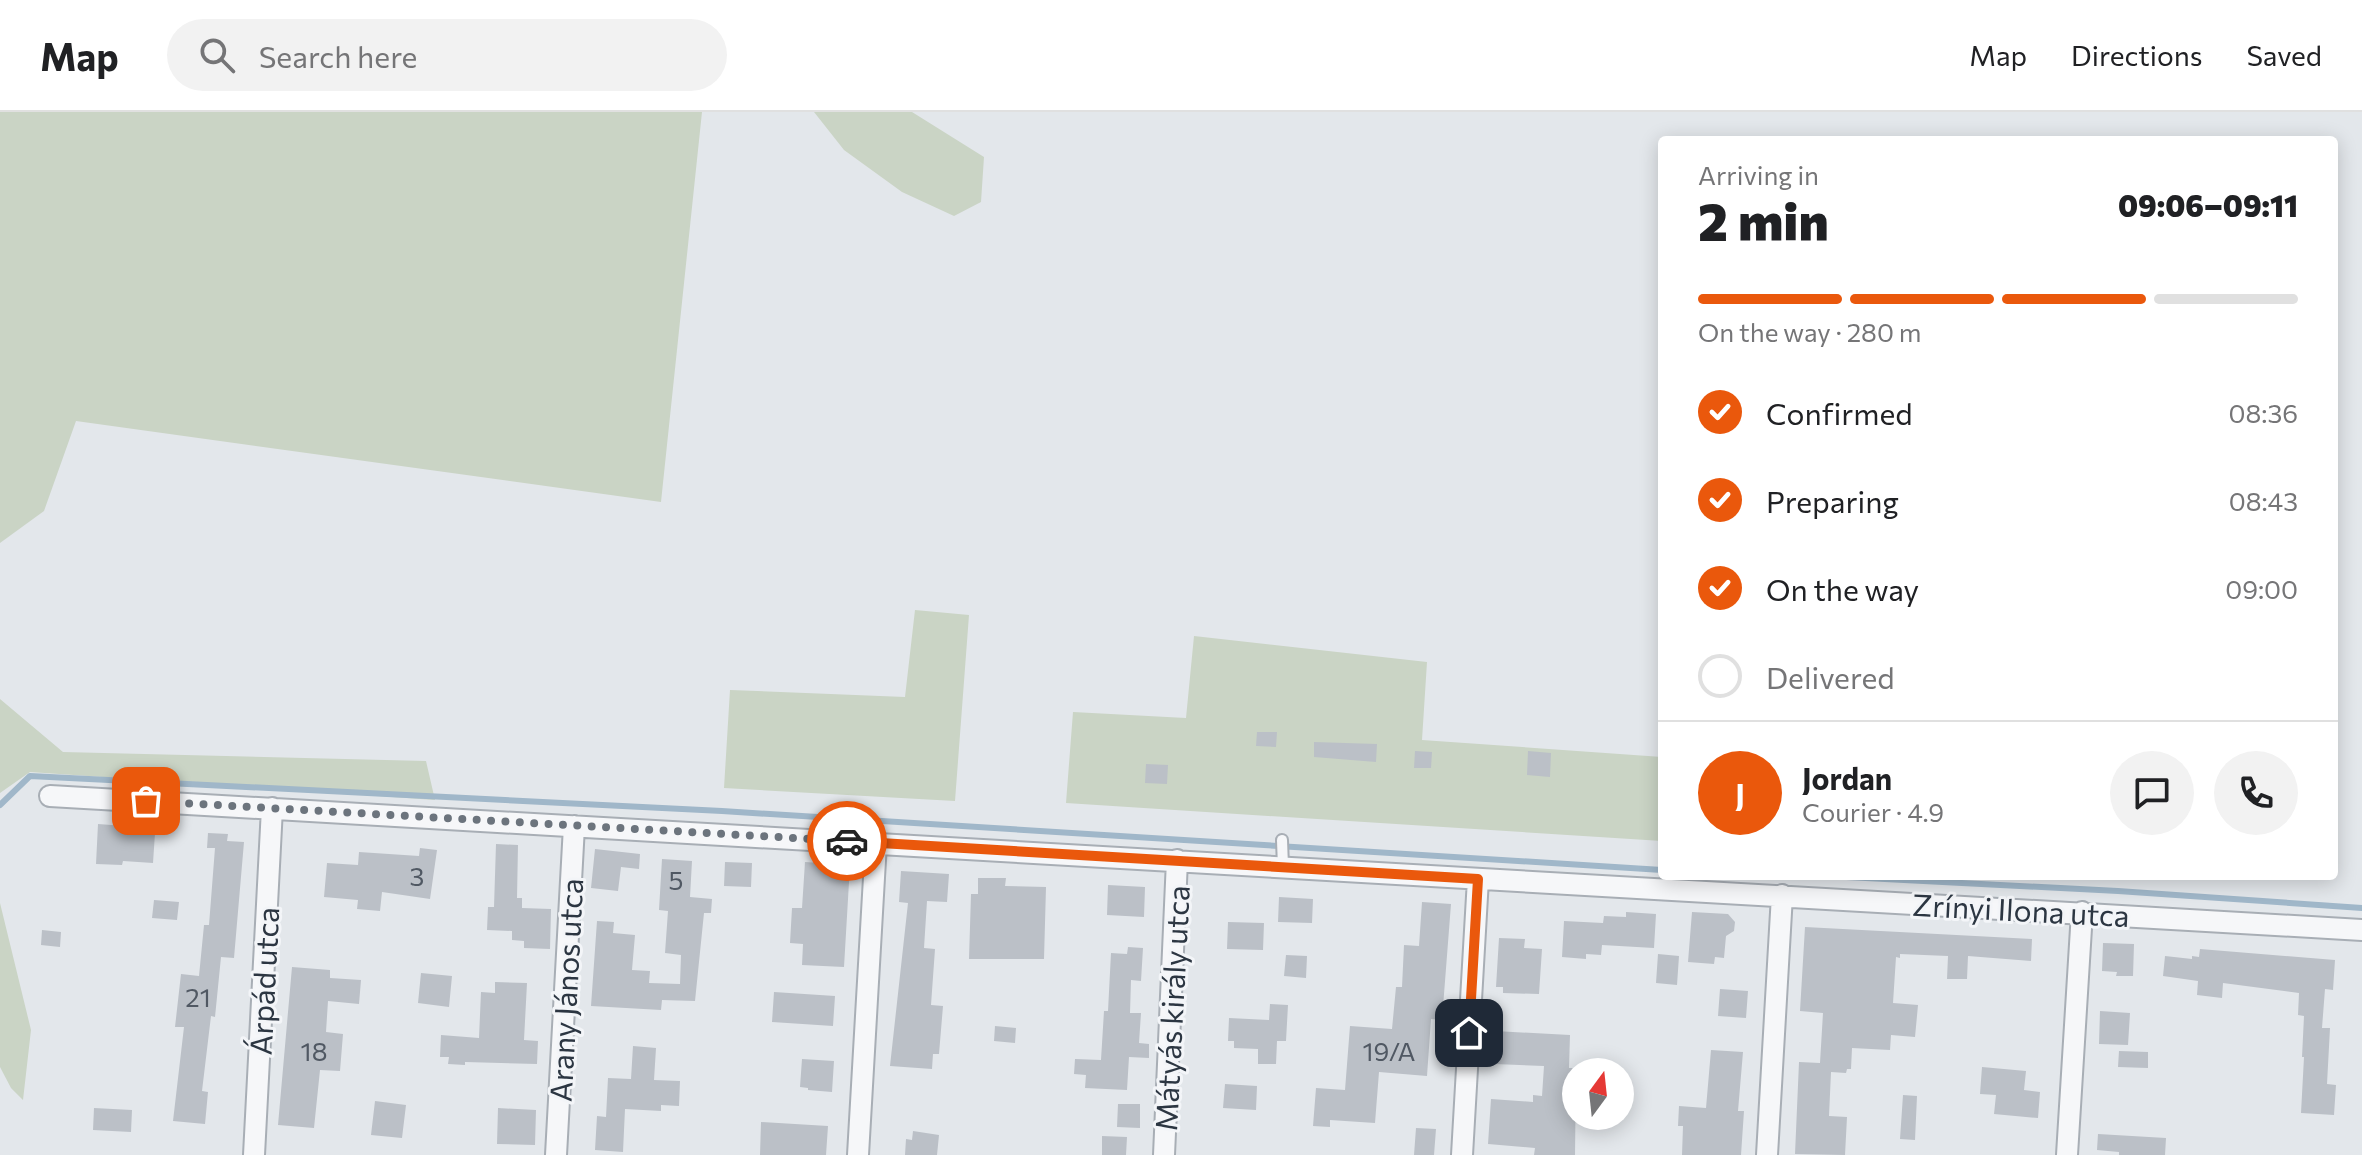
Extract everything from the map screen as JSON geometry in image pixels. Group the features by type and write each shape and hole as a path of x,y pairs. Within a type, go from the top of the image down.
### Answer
{"street":[{"name":"Zrínyi Ilona utca","path":"50,796 1177,860 1282,862 1478,879 2362,930"},
{"name":"Árpád utca","path":"254,1155 272,808"},
{"name":"Arany János utca","path":"556,1155 574,826"},
{"path":"858,1155 876,843"},
{"name":"Mátyás király utca","path":"1164,1155 1177,860"},
{"path":"1462,1155 1478,879"},
{"path":"1767,1155 1782,895"},
{"path":"2067,1155 2082,912"}],"lane":[{"path":"1282,840 1282,862"}],"green space":[{"path":"0,112 702,112 661,502 76,421 44,511 0,543"},
{"path":"814,112 912,112 984,157 981,202 954,216 902,192 844,150"},
{"path":"915,610 969,615 955,801 724,788 730,690 905,697"},
{"path":"1194,636 1427,662 1422,740 1658,757 1658,841 1066,803 1073,712 1186,718"},
{"path":"0,699 63,752 426,761 435,800 30,772 0,793"},
{"path":"0,903 31,1030 23,1100 11,1088 0,1067"}],"building":[{"path":"1257,732 1277,732 1276,747 1256,746"},
{"path":"1314,742 1377,744 1376,762 1314,757"},
{"path":"1415,751 1432,752 1431,768 1414,768"},
{"path":"1528,751 1551,753 1550,777 1527,775"},
{"path":"1146,764 1168,765 1167,784 1145,783"},
{"path":"98,824 125,826 125,831 155,833 153,863 123,861 122,865 96,864"},
{"path":"208,833 228,834 227,841 244,842 234,958 221,957 215,1017 211,1016 202,1091 208,1092 205,1124 173,1121 184,1027 175,1027 181,974 199,976 204,925 209,925 215,848 207,848"},
{"path":"496,844 518,845 517,898 522,898 522,908 551,909 550,949 524,948 524,941 512,940 512,931 487,930 488,907 494,907"},
{"path":"420,848 437,850 430,899 382,892 380,911 357,909 358,900 324,897 327,863 358,865 359,852 419,856"},
{"path":"595,849 640,854 639,869 621,867 618,891 591,888"},
{"path":"662,859 692,861 690,897 712,899 711,913 704,913 695,1001 662,1000 661,1010 591,1006 597,921 614,922 613,933 635,935 632,970 650,971 649,983 680,984 681,955 665,953 668,911 659,910"},
{"path":"725,862 752,863 751,887 724,886"},
{"path":"805,862 850,865 844,967 802,965 803,944 790,943 792,908 802,908"},
{"path":"901,871 949,874 947,902 927,901 924,948 935,949 931,1005 943,1006 939,1054 933,1054 932,1069 890,1066 908,903 899,902"},
{"path":"978,878 1006,878 1005,886 1046,887 1044,959 969,959 971,894 978,894"},
{"path":"1108,885 1145,887 1144,917 1107,915"},
{"path":"1279,897 1313,899 1312,923 1278,922"},
{"path":"154,900 179,902 177,920 152,918"},
{"path":"1422,902 1451,904 1442,1020 1431,1019 1427,1076 1379,1072 1375,1123 1330,1120 1330,1127 1313,1126 1316,1088 1345,1090 1350,1026 1392,1029 1396,987 1402,987 1404,945 1419,946"},
{"path":"1626,912 1656,914 1654,948 1602,945 1601,955 1586,954 1586,959 1562,957 1564,921 1603,923 1604,916 1626,917"},
{"path":"1692,912 1728,914 1735,922 1734,931 1726,936 1724,958 1715,957 1714,964 1688,962"},
{"path":"1228,922 1264,923 1263,950 1227,949"},
{"path":"1805,927 2032,939 2031,961 1968,956 1967,979 1947,979 1948,956 1900,954 1900,958 1896,957 1893,1003 1918,1005 1915,1037 1891,1035 1890,1050 1852,1048 1851,1069 1847,1069 1846,1073 1831,1072 1829,1116 1847,1117 1845,1155 1795,1154 1799,1062 1820,1063 1823,1013 1800,1011"},
{"path":"42,930 61,932 60,947 41,945"},
{"path":"1499,938 1525,939 1524,948 1542,949 1539,994 1503,993 1503,987 1496,987"},
{"path":"2103,943 2134,944 2133,976 2116,976 2117,972 2102,971"},
{"path":"1128,947 1143,948 1141,981 1131,980 1130,1013 1141,1013 1139,1043 1149,1044 1149,1058 1129,1057 1127,1090 1085,1088 1086,1075 1074,1074 1075,1059 1101,1060 1104,1011 1108,1011 1111,953 1127,954"},
{"path":"2200,949 2335,960 2333,990 2325,989 2322,1028 2330,1028 2327,1084 2336,1085 2334,1115 2301,1113 2304,1016 2298,1015 2299,993 2223,983 2222,998 2197,995 2198,981 2163,976 2165,956 2192,959 2192,956 2199,957"},
{"path":"1658,954 1679,956 1677,985 1656,983"},
{"path":"1286,955 1307,956 1306,978 1284,976"},
{"path":"292,967 330,970 330,978 361,980 359,1004 328,1001 326,1032 343,1034 340,1071 320,1070 314,1128 278,1125"},
{"path":"421,973 452,976 449,1007 418,1003"},
{"path":"495,982 527,983 524,1040 538,1041 537,1064 448,1064 449,1057 440,1057 441,1035 479,1038 481,992 495,993"},
{"path":"1720,989 1748,991 1746,1018 1718,1016"},
{"path":"774,992 835,996 833,1026 772,1022"},
{"path":"1270,1004 1288,1005 1286,1041 1277,1041 1276,1064 1258,1064 1258,1049 1234,1048 1234,1041 1228,1041 1229,1018 1269,1020"},
{"path":"2100,1011 2130,1013 2128,1045 2099,1044"},
{"path":"995,1026 1016,1028 1015,1043 994,1041"},
{"path":"1495,1031 1570,1035 1569,1058 1562,1058 1562,1130 1575,1130 1575,1155 1534,1155 1535,1148 1488,1144 1491,1099 1533,1102 1533,1095 1542,1096 1544,1066 1494,1064"},
{"path":"633,1046 656,1048 654,1080 680,1081 679,1106 661,1105 661,1111 625,1109 623,1152 595,1150 597,1116 606,1117 608,1078 631,1079"},
{"path":"1711,1050 1743,1052 1738,1111 1744,1111 1741,1155 1682,1155 1683,1126 1678,1126 1679,1106 1706,1108"},
{"path":"2119,1051 2148,1052 2148,1068 2118,1067"},
{"path":"802,1059 834,1061 832,1092 800,1087"},
{"path":"1982,1067 2026,1071 2024,1090 2040,1092 2038,1118 1994,1114 1996,1095 1980,1094"},
{"path":"1225,1084 1257,1086 1256,1110 1223,1108"},
{"path":"1903,1095 1917,1096 1915,1140 1900,1139"},
{"path":"375,1101 406,1105 402,1138 371,1135"},
{"path":"1118,1104 1140,1104 1140,1128 1117,1127"},
{"path":"94,1108 132,1110 131,1132 93,1130"},
{"path":"498,1108 536,1110 535,1145 497,1144"},
{"path":"761,1122 828,1126 826,1155 760,1155"},
{"path":"1416,1128 1436,1129 1434,1155 1414,1155"},
{"path":"913,1131 939,1135 937,1155 905,1155 906,1139 912,1140"},
{"path":"2098,1134 2166,1138 2165,1155 2119,1155 2119,1152 2097,1150"},
{"path":"1102,1136 1127,1137 1126,1155 1102,1155"}],"waterway":[{"path":"0,805 30,776 722,811 1658,870"},
{"path":"1905,880 2362,908"}],"way so far":[{"path":"146,801 847,841"}],"route":[{"path":"847,841 1478,879 1469,1033"}]}
